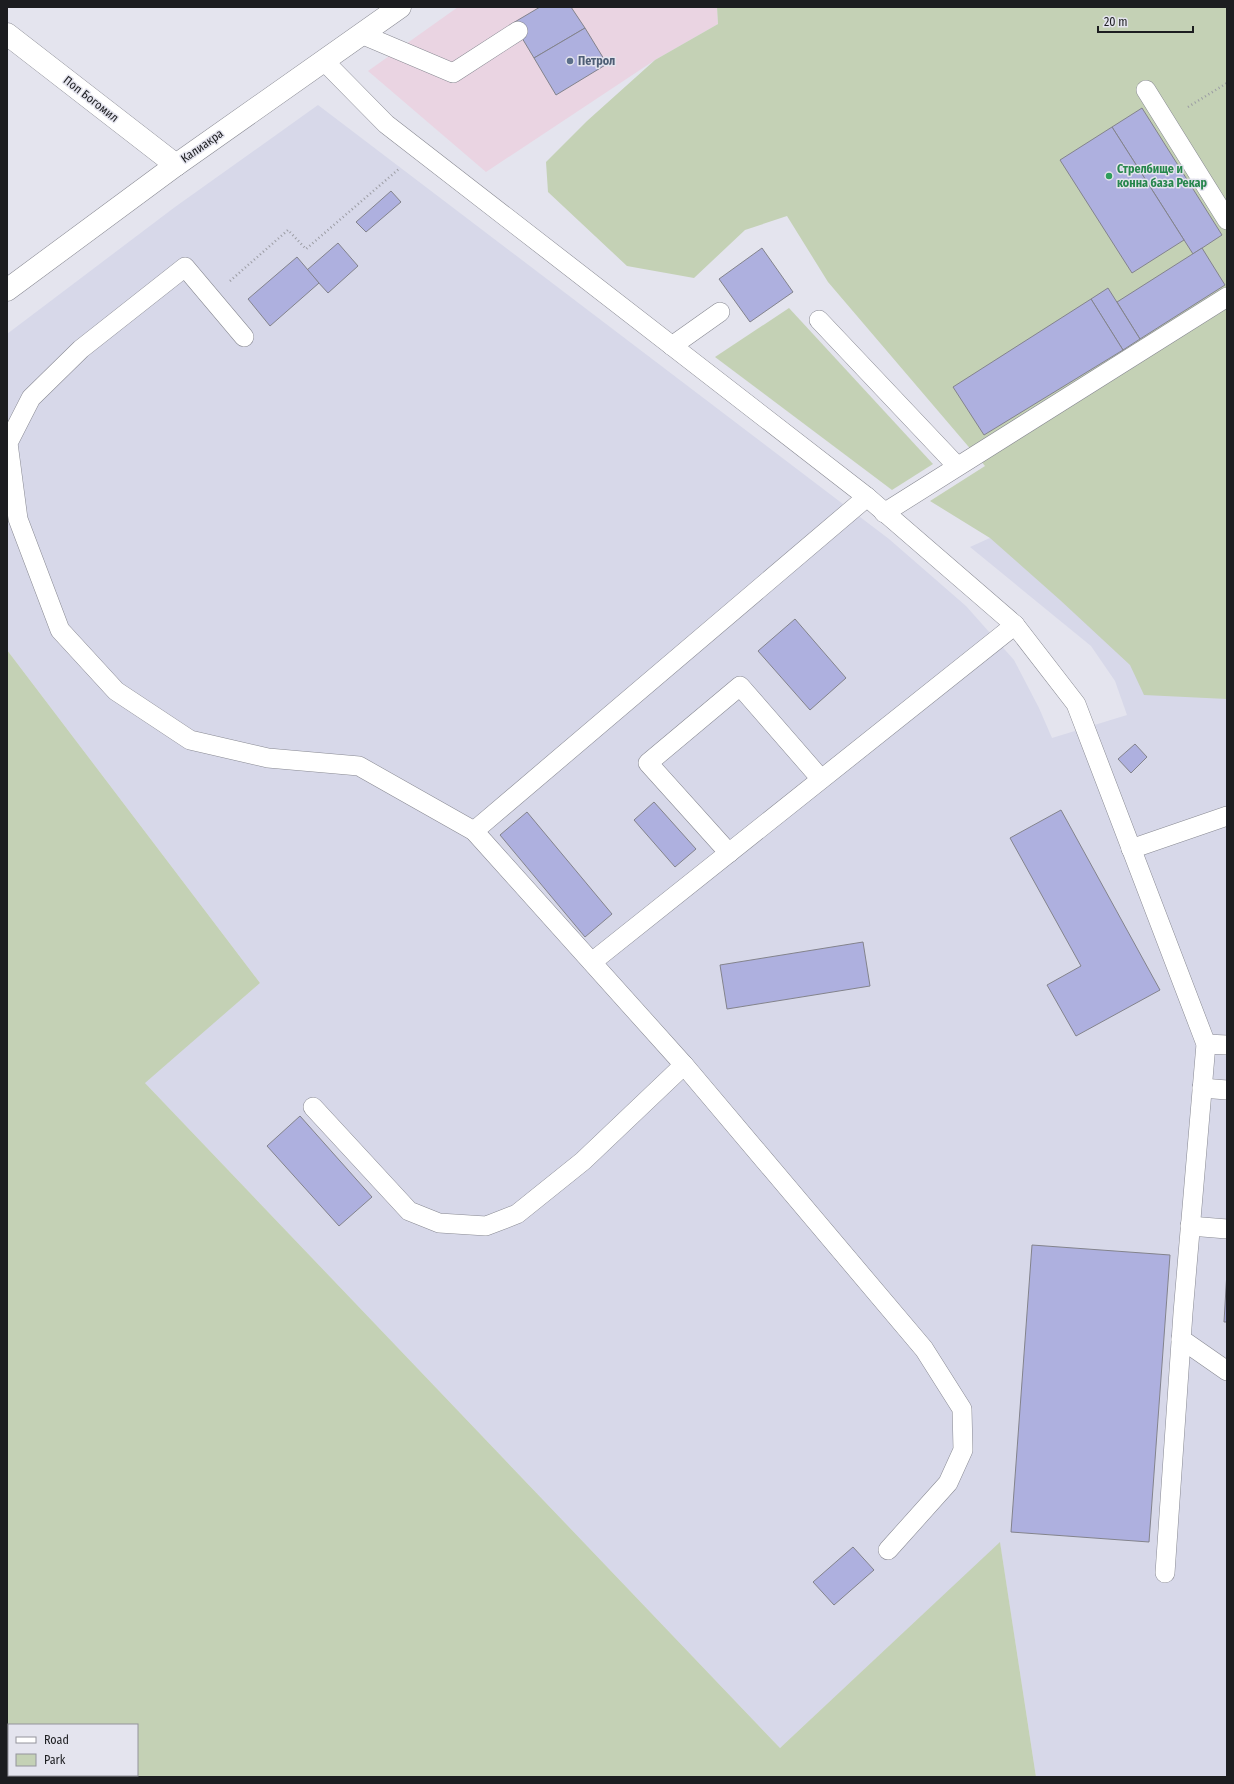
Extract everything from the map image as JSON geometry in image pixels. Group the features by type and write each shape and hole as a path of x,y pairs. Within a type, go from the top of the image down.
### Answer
{"street":[{"name":"Калиакра","path":"7,290 176,165 400,7"},
{"name":"Поп Богомил","path":"7,34 176,165"}],"lane":[{"path":"361,34 453,73 518,31"},
{"path":"324,61 386,124 867,497 1015,625 1076,704 1206,1044 1181,1339 1165,1573"},
{"path":"1146,90 1227,220"},
{"path":"244,337 185,267 82,349 31,398 8,443 18,519 60,630 116,691 190,740 268,758 359,766 474,831 592,962 684,1065 924,1349 962,1409 963,1450 948,1483 888,1550"},
{"path":"884,513 1227,297"},
{"path":"672,346 720,312"},
{"path":"819,320 957,466"},
{"path":"474,831 867,497"},
{"path":"592,962 1015,625"},
{"path":"729,853 648,763 740,686 821,779"},
{"path":"1131,849 1227,816"},
{"path":"1206,1044 1227,1045"},
{"path":"313,1107 408,1211 438,1223 486,1226 517,1214 583,1161 684,1065"},
{"path":"1202,1088 1227,1090"},
{"path":"1190,1226 1227,1229"},
{"path":"1181,1339 1227,1371"}],"path":[{"path":"1166,121 1227,83"},
{"path":"211,298 288,230 306,249 420,151"}],"shaded area":[{"path":"458,7 717,7 718,24 655,60 486,172 368,71"},
{"path":"318,105 889,539 966,606 1014,660 1039,708 1052,738 1127,715 1115,681 1091,646 970,547 1227,431 1227,1777 1036,1777 1000,1543 780,1748 144,1082 260,983 7,650 7,334 175,207"}],"green space":[{"path":"717,7 1227,7 1227,699 1144,695 1130,665 1060,600 990,538 930,501 985,466 828,282 787,216 745,230 694,278 627,266 548,192 546,162 587,121 655,60 718,24"},
{"path":"789,308 933,464 892,490 715,357"},
{"path":"7,650 260,983 145,1083 780,1748 1000,1542 1036,1777 7,1777"}],"building":[{"path":"540,7 571,7 585,28 534,58 513,23"},
{"name":"Петрол","path":"585,28 607,64 556,95 534,58"},
{"path":"1142,108 1222,235 1193,254 1112,127"},
{"path":"1112,127 1184,240 1132,273 1060,160"},
{"path":"391,191 401,202 366,232 356,222"},
{"path":"338,243 358,266 328,293 307,270"},
{"path":"762,248 793,292 750,322 719,279"},
{"path":"1202,248 1225,285 1140,339 1117,302"},
{"path":"297,257 319,283 270,326 248,299"},
{"path":"1108,288 1140,339 1123,350 1091,299"},
{"path":"1091,299 1123,350 984,435 953,387"},
{"path":"795,619 846,678 810,710 758,651"},
{"path":"1135,744 1147,757 1131,773 1118,759"},
{"path":"654,802 696,849 675,867 634,820"},
{"path":"1061,810 1160,990 1076,1036 1047,985 1081,966 1010,838"},
{"path":"527,812 612,914 585,937 500,835"},
{"path":"863,942 870,986 727,1009 720,965"},
{"path":"300,1116 372,1197 339,1226 267,1146"},
{"path":"1032,1245 1170,1255 1149,1542 1011,1532"},
{"path":"1227,1271 1227,1322 1224,1322"},
{"path":"853,1547 874,1570 834,1605 813,1582"}],"place":[{"name":"Петрол","path":"570,61"},
{"name":"Стрелбище и конна база Рекар","path":"1109,176"}]}
